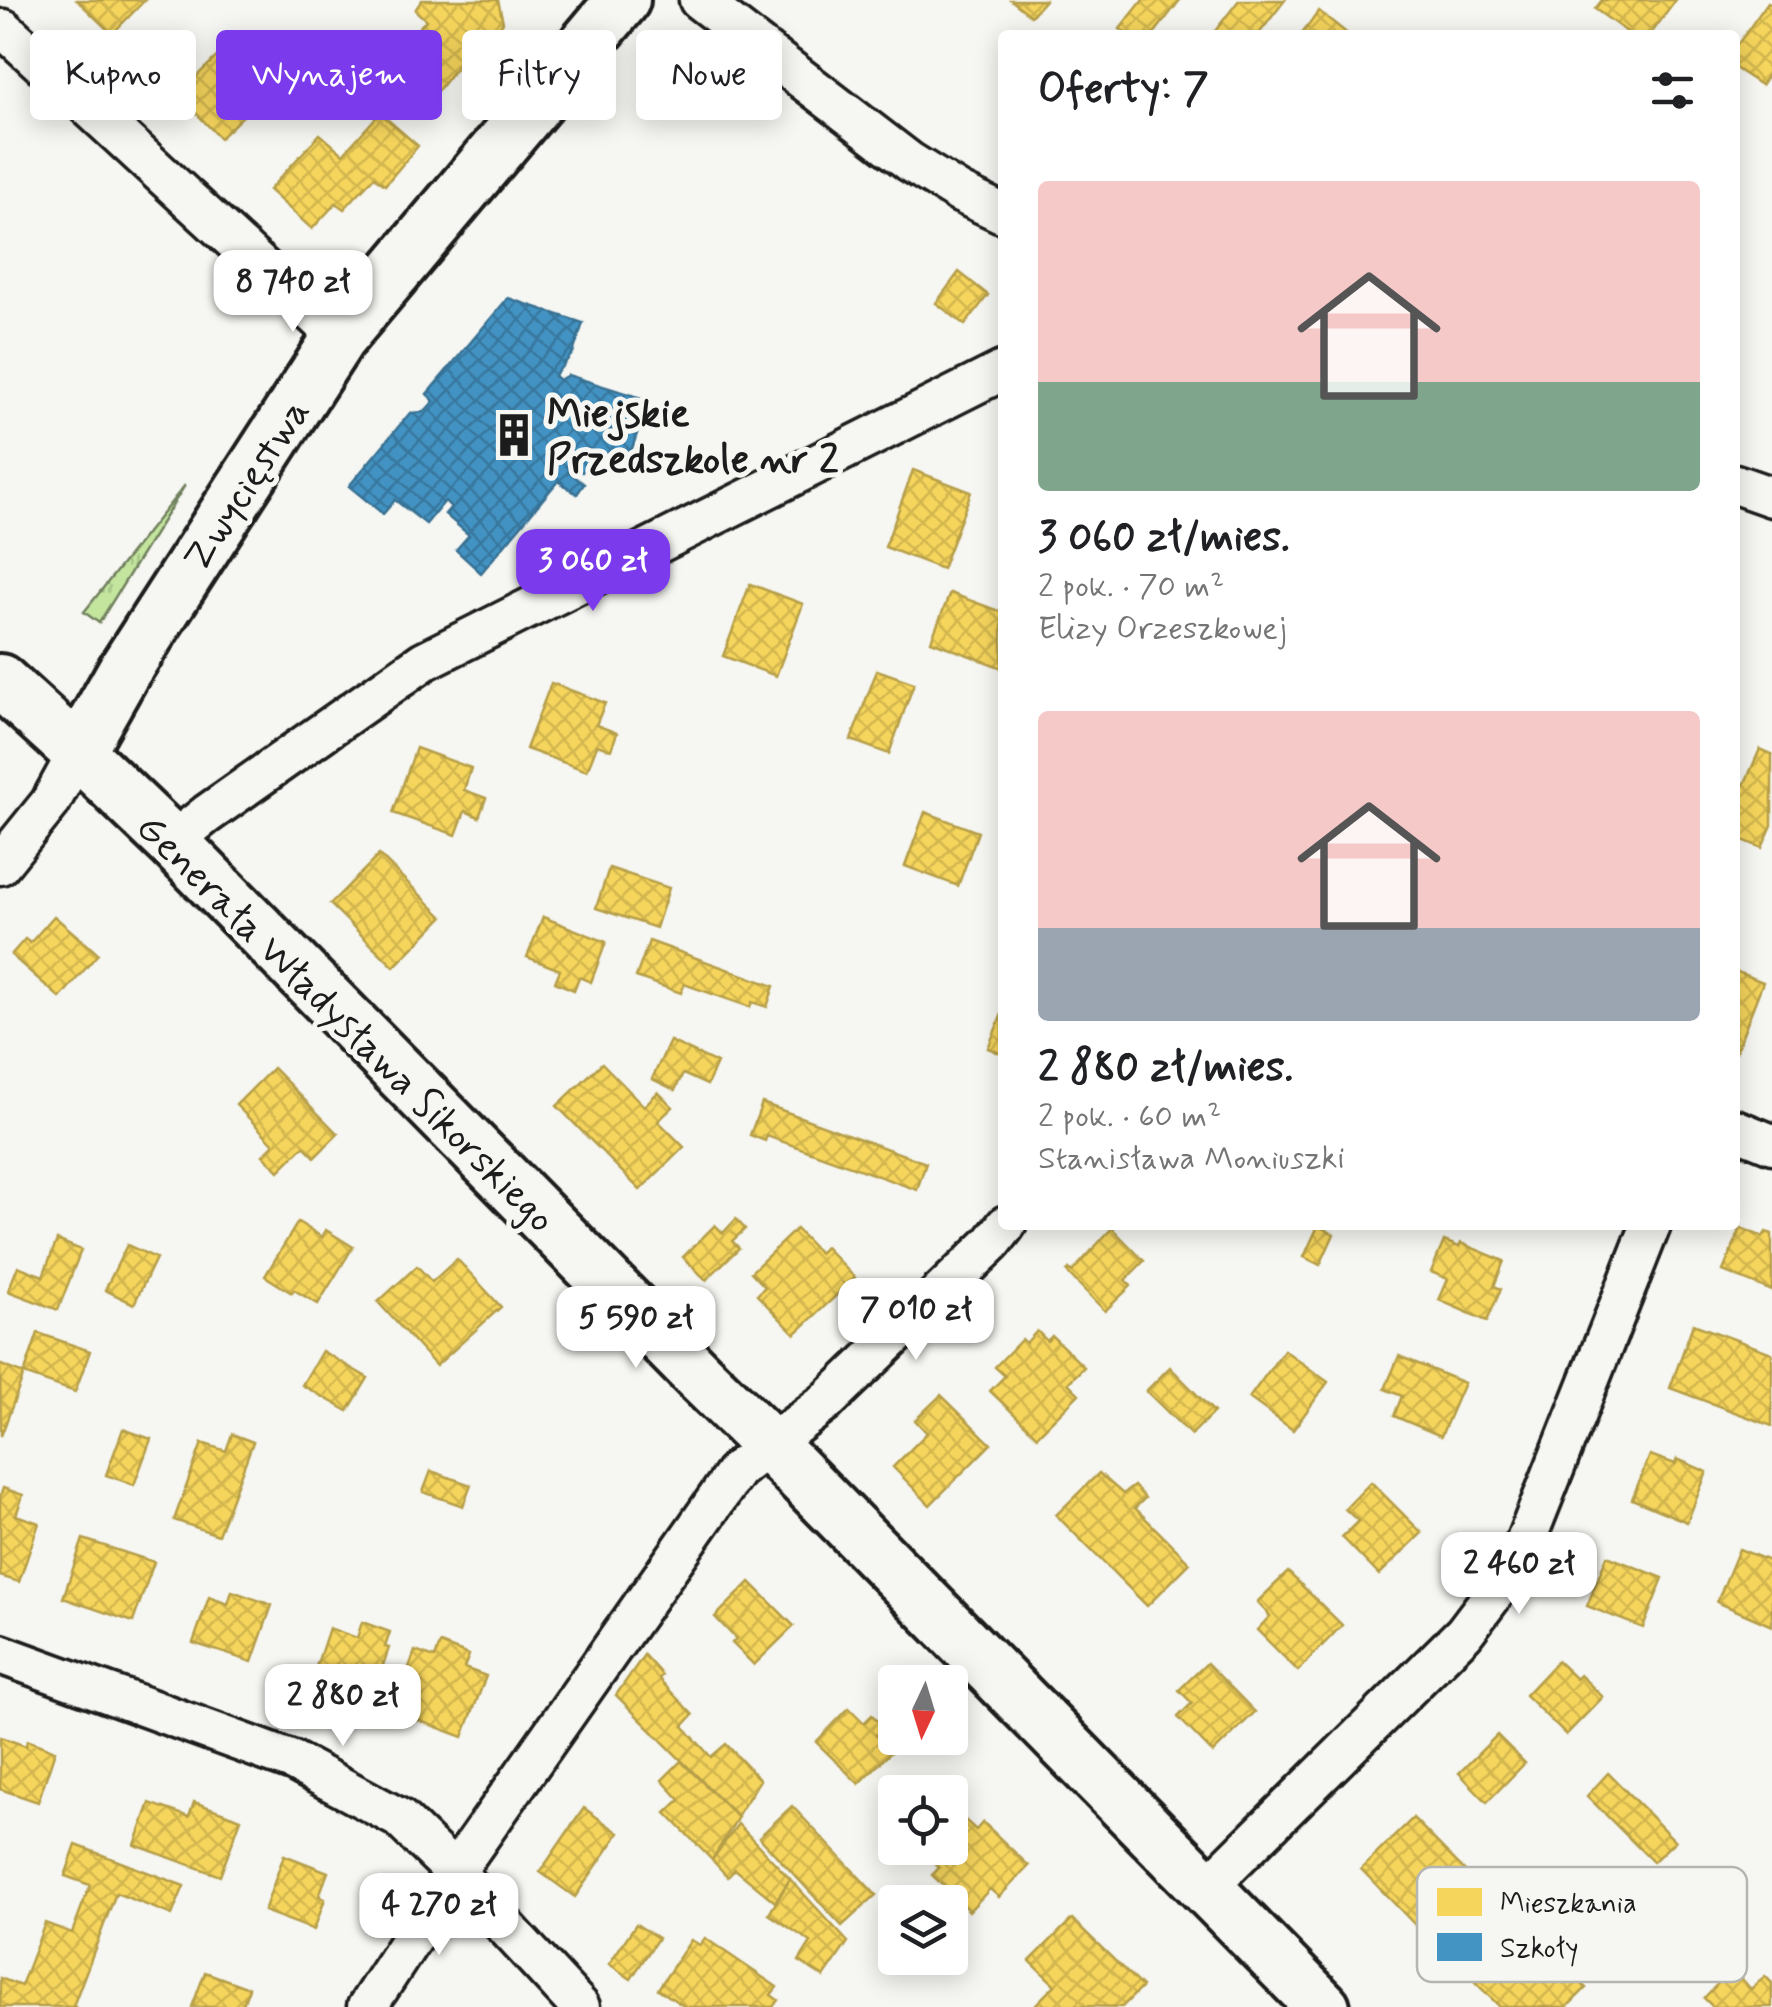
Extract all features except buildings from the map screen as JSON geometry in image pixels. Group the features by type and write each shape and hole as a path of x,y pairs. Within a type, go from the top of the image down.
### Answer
{"street":[{"name":"Zwycięstwa","path":"78,752 124,671 339,338 623,0"},
{"path":"699,0 910,162 998,211"},
{"path":"4,29 339,338"},
{"path":"172,842 424,661 998,372"},
{"name":"Generała Władysława Sikorskiego","path":"0,682 172,842 1322,2007"},
{"path":"0,865 50,803 78,752"},
{"path":"1740,1131 1772,1144"},
{"path":"367,2007 455,1872 737,1470 825,1403 1002,1230"},
{"path":"1206,1888 1464,1633 1516,1563 1648,1230"},
{"path":"0,1654 293,1760 399,1818 455,1872 580,2007"}],"green space":[{"path":"185,485 99,623 84,612"}],"place":[{"name":"Miejskie Przedszkole nr 2","path":"514,435"}]}
